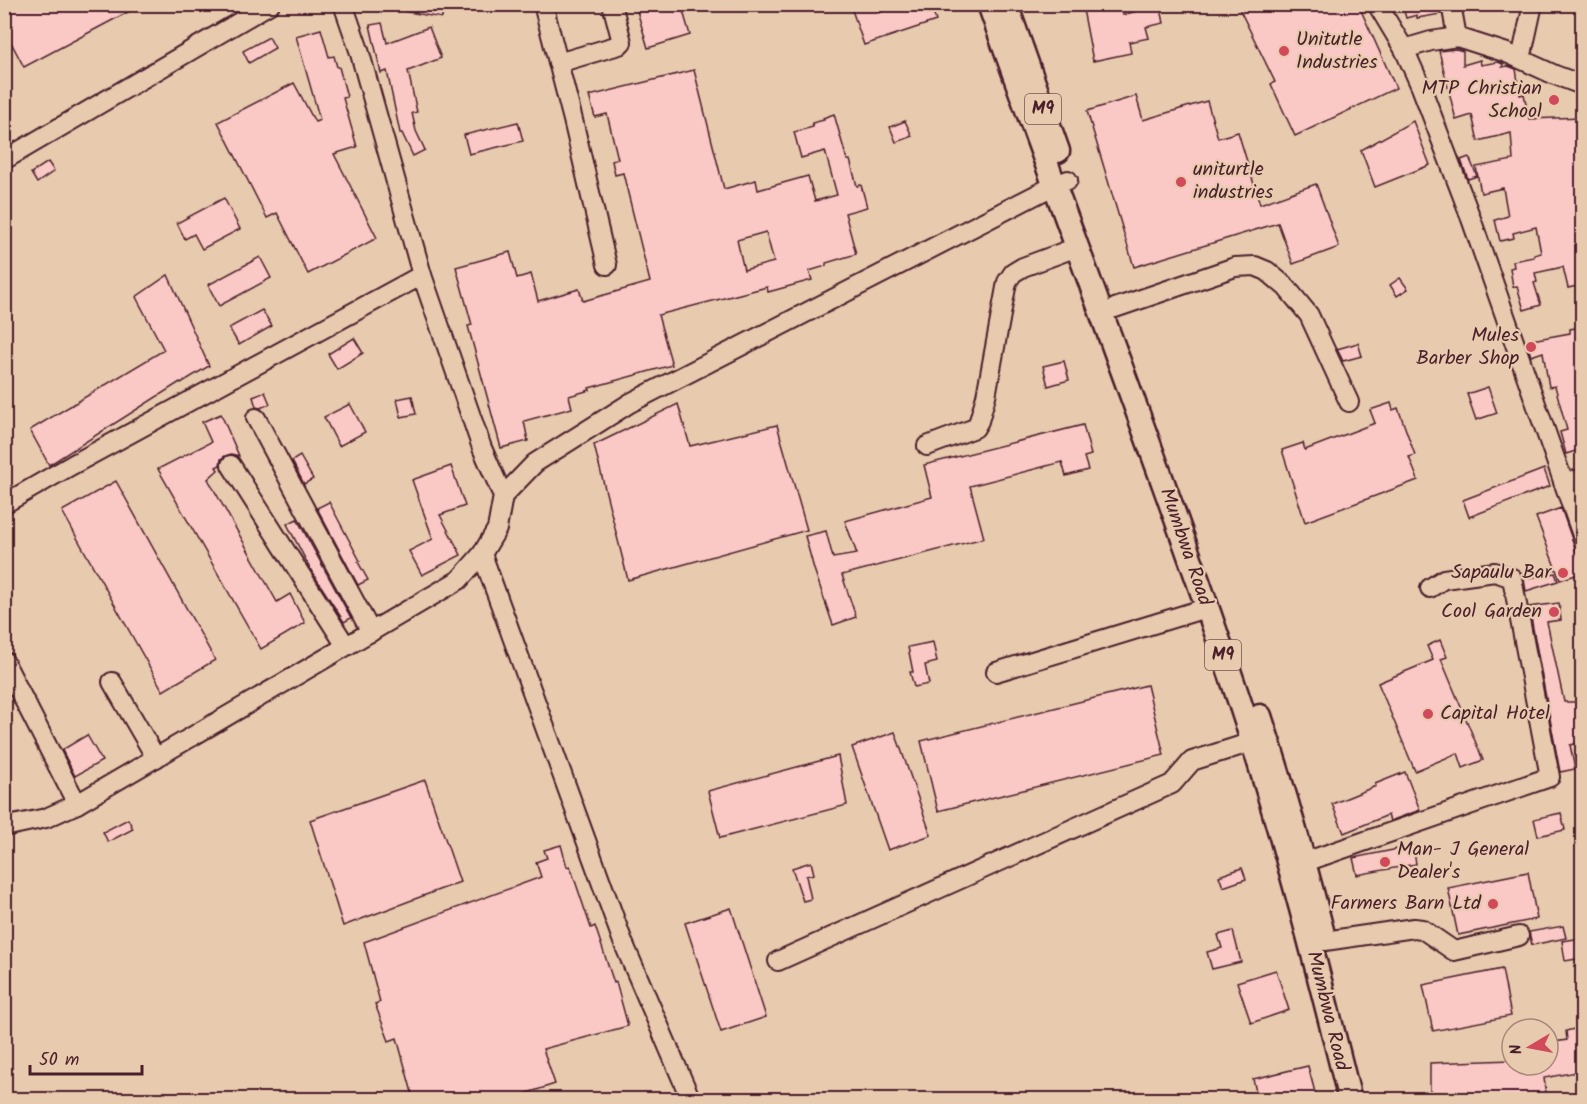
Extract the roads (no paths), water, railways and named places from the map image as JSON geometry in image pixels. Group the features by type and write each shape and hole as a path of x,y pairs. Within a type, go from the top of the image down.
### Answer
{"main road":[{"name":"Mumbwa Road","path":"989,4 1061,183 1115,308 1253,695 1305,862 1364,1100"},
{"name":"Mumbwa Road","path":"1006,4 1061,183 1077,247 1252,742 1292,876 1350,1100"}],"street":[{"path":"4,160 270,4"},
{"path":"343,4 359,50 422,275 482,448 503,496"},
{"path":"543,4 607,265"},
{"path":"558,63 619,45 622,42 612,4"},
{"path":"1377,4 1404,49 1421,87 1469,213 1582,535"},
{"path":"1452,4 1457,37"},
{"path":"1521,59 1533,4"},
{"path":"1404,49 1457,37 1484,44 1582,85"},
{"path":"4,827 46,818 77,804 459,580 482,554 497,528 503,496 535,463 630,403 1061,183"},
{"path":"927,446 975,428 979,421 986,396 1007,282 1013,273 1077,247"},
{"path":"1115,308 1235,267 1254,266 1267,271 1286,287 1309,315 1349,402"},
{"path":"4,504 422,275"},
{"path":"256,418 371,632"},
{"path":"231,465 346,646"},
{"path":"1563,482 1582,479"},
{"path":"482,554 623,942 691,1100"},
{"path":"1305,862 1550,777 1512,578 1495,572 1444,579 1430,588"},
{"path":"996,672 1206,608"},
{"path":"4,661 77,804"},
{"path":"112,682 156,758"},
{"path":"778,962 1172,784 1192,761 1252,742"},
{"path":"1325,941 1414,928 1422,929 1454,951 1519,936"}],"place":[{"name":"Unitutle Industries","path":"1284,51"},
{"name":"MTP Christian School","path":"1554,100"},
{"name":"uniturtle industries","path":"1181,182"},
{"name":"Mules Barber Shop","path":"1531,347"},
{"name":"Sapaulu Bar","path":"1563,573"},
{"name":"Cool Garden","path":"1554,612"},
{"name":"Capital Hotel","path":"1428,714"},
{"name":"Man- J General Dealer's","path":"1385,862"},
{"name":"Farmers Barn Ltd","path":"1493,904"}]}
